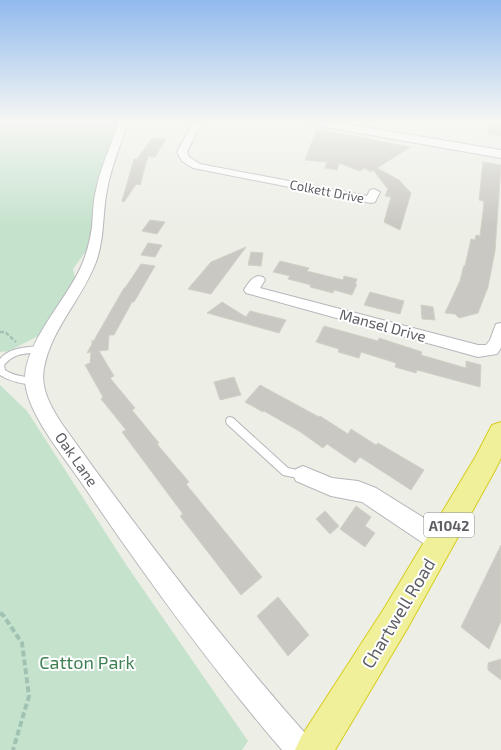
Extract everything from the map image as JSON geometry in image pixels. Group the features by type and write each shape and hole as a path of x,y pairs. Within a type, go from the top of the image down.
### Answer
{"highway":[{"name":"Chartwell Road","path":"314,750 396,618 485,464 501,432"}],"street":[{"name":"Oak Lane","path":"112,156 105,177 99,205 98,228 93,251 82,279 42,349 35,370 34,381 39,399 54,426 133,540 270,716 301,750"},
{"name":"Colkett Drive","path":"184,156 192,164 202,168 371,200"},
{"name":"Mansel Drive","path":"251,290 478,351 491,350 494,347 501,328"},
{"path":"303,475 331,487 358,491 368,495 440,541"}],"lane":[{"path":"34,381 18,380 1,372 0,364 7,356 22,351 42,349"},
{"path":"230,421 286,472 303,475"}],"path":[{"path":"0,332 5,332 19,345 22,351"},
{"path":"0,613 3,615 22,643 29,696 13,750"}],"green space":[{"path":"0,156 108,156 98,179 94,223 86,251 73,269 75,278 67,296 46,332 9,351 0,352"},
{"name":"Catton Park","path":"0,385 27,411 127,566 248,741 242,750 0,750"}],"building":[{"path":"139,156 148,156 140,185 136,184 124,202 122,201 134,159 137,159"},
{"path":"307,156 396,156 377,168 399,180 411,193 400,230 384,222 391,197 385,196 388,189 373,170 371,172 364,168 360,171 339,163 337,170 325,168 327,162 305,160"},
{"path":"483,162 501,165 495,251 488,287 478,313 459,318 455,314 445,313 460,281 471,239 475,240 476,235 480,236 484,203 483,201 479,200"},
{"path":"150,220 165,222 157,234 142,231"},
{"path":"148,243 162,245 155,257 141,255"},
{"path":"246,247 211,294 188,289 211,262"},
{"path":"251,252 263,253 261,266 248,265"},
{"path":"280,261 309,268 307,271 343,280 344,276 357,279 355,284 357,284 352,295 334,290 333,293 310,287 311,285 288,279 290,276 273,272"},
{"path":"141,264 155,266 134,302 132,302 114,335 109,335 108,350 99,351 114,376 110,378 135,408 132,410 159,443 157,444 189,482 186,484 262,577 241,595 180,516 183,514 122,432 126,430 101,399 103,397 85,365 90,363 91,352 87,353 92,344 92,340 93,342 124,288"},
{"path":"370,292 404,301 400,314 364,305"},
{"path":"222,302 246,317 250,311 286,320 279,333 207,313"},
{"path":"421,305 433,307 435,320 422,319"},
{"path":"324,326 378,341 379,338 422,352 421,355 466,368 466,361 481,365 480,387 417,370 416,373 395,367 396,363 361,352 359,358 338,352 339,349 316,342"},
{"path":"234,377 241,395 220,400 214,382"},
{"path":"260,385 319,417 320,416 348,434 351,429 376,445 378,443 424,470 411,490 360,457 355,463 327,444 323,448 299,431 245,402"},
{"path":"356,506 371,517 365,526 375,533 365,547 340,529"},
{"path":"325,511 339,526 330,534 316,519"},
{"path":"501,545 501,621 489,649 461,627"},
{"path":"278,597 309,635 288,656 257,616"},
{"path":"501,659 501,680 488,670 488,663"}]}
